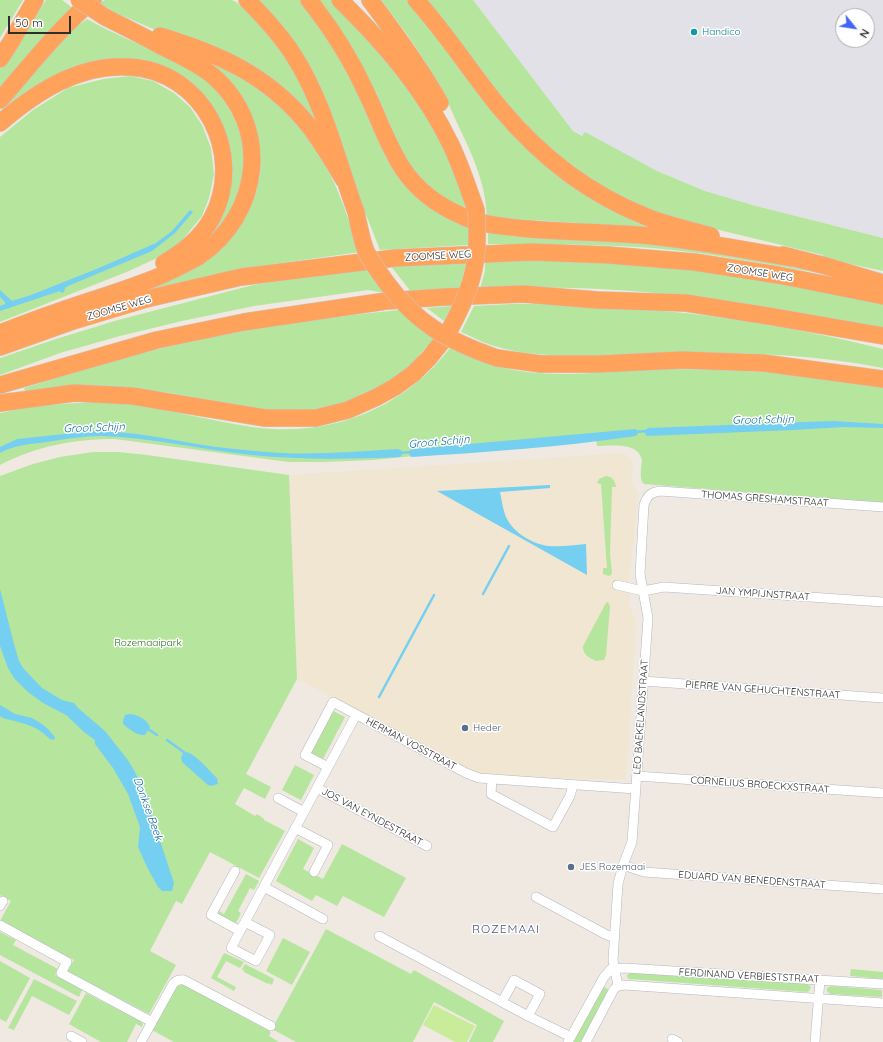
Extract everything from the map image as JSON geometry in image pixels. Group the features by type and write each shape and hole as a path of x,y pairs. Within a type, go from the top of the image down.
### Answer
{"highway":[{"path":"0,59 35,0"},
{"path":"0,333 56,312 135,286 197,257 207,250 230,226 239,212 248,191 252,165 252,151 246,126 236,103 221,84 194,63 105,17 79,0"},
{"path":"0,100 65,26 93,0"},
{"path":"247,0 268,20 299,64 312,90 321,110 356,212 366,251 379,273 399,300 443,336 474,350 497,358 541,364 598,364 682,360 763,363 883,378"},
{"path":"309,0 327,24 353,65 390,145 403,169 417,186 448,210 463,217 500,226 640,235 793,258"},
{"path":"340,0 364,23 400,64 423,96 466,172"},
{"path":"0,403 74,393 132,396 265,418 316,418 348,410 377,397 395,387 413,374 429,358 451,327 466,297 470,285 475,264 477,244 476,210 466,172 447,116 429,84 370,0"},
{"path":"416,0 436,23 520,132 551,160 582,184 604,197 648,218 883,283"},
{"path":"105,17 210,53 249,72 280,96 306,122 344,180"},
{"path":"0,123 44,90 63,80 78,74 98,69 122,66 141,68 156,72 185,88 198,101 215,125 221,145 224,178 218,204 206,228 182,253 144,276 95,300"},
{"name":"ZOOMSE WEG","path":"0,347 73,321 146,299 241,277 395,258 532,252 615,256 702,264 778,276 883,296"},
{"path":"0,385 157,340 244,322 386,301 430,298 523,294 597,300 686,303 883,336"}],"street":[{"name":"THOMAS GRESHAMSTRAAT","path":"649,496 654,492 660,491 883,507"},
{"name":"LEO BAEKELANDSTRAAT","path":"614,968 614,938 618,884 623,865 632,842 637,776 648,618 640,568 644,505 649,496"},
{"name":"JAN YMPIJNSTRAAT","path":"617,585 644,590 664,587 883,602"},
{"name":"PIERRE VAN GEHUCHTENSTRAAT","path":"643,682 883,698"},
{"name":"HERMAN VOSSTRAAT","path":"328,767 304,755 333,702 466,773 479,778 636,789"},
{"path":"245,922 270,935 256,961 231,948 356,715"},
{"name":"CORNELIUS BROECKXSTRAAT","path":"637,776 883,793"},
{"path":"492,780 491,794 553,827 570,796 573,785"},
{"name":"JOS VAN EYNDESTRAAT","path":"317,788 427,846"},
{"path":"278,798 304,812"},
{"path":"295,828 328,845 314,872"},
{"name":"EDUARD VAN BENEDENSTRAAT","path":"623,865 644,872 883,889"},
{"path":"235,871 211,915 240,931"},
{"path":"264,887 323,919"},
{"path":"536,897 614,938"},
{"path":"0,925 67,962 61,974 152,1022"},
{"path":"379,936 570,1039 604,976 614,968 618,986 614,989 586,1042"},
{"name":"FERDINAND VERBIESTSTRAAT","path":"614,968 883,984"},
{"path":"141,1042 173,984 180,979 271,1026"},
{"path":"502,1002 514,980 521,983 540,994 528,1016"},
{"path":"815,1042 820,980"},
{"name":"FERDINAND VERBIESTSTRAAT","path":"618,986 624,985 883,1003"},
{"path":"71,1036 82,1042"}],"shaded area":[{"path":"473,0 883,0 883,238 756,206 705,191 657,171 573,131"},
{"path":"623,453 631,460 633,464 632,484 639,494 629,578 629,605 636,621 626,780 481,775 297,679 289,475"}],"green space":[{"path":"0,0 23,0 0,38"},
{"path":"46,0 62,0 74,9 0,95 0,69"},
{"path":"105,0 232,0 236,2 252,15 278,46 298,80 323,135 297,106 160,32 114,12 99,3"},
{"path":"254,0 302,0 343,58 387,154 468,224 468,245 380,250 342,154"},
{"path":"318,0 334,0 367,35 432,119 463,190 467,211 451,204 417,177 401,150 376,92 364,70"},
{"path":"381,0 411,0 512,131 658,226 645,230 577,223 487,217 484,194 478,171 447,100 406,33"},
{"path":"427,0 473,0 573,131 582,136 585,132 657,171 705,191 756,206 883,238 883,271 823,258 823,255 686,222 639,206 583,176 534,135 510,108"},
{"path":"87,19 193,71 211,85 224,100 240,134 244,153 243,172 239,191 231,210 224,221 209,238 224,200 205,102 121,62 0,118 0,111 72,29"},
{"path":"205,61 223,67 269,97 282,108 305,134 315,148 332,178 360,252 274,264 100,304 204,262 232,237 243,222 252,205 260,170 260,151 253,120 246,103 236,88 221,73"},
{"path":"130,76 153,81 174,93 190,107 202,125 211,148 214,174 209,198 202,216 180,243 159,257 129,271 0,322 0,137 33,110 68,88 103,79"},
{"path":"488,228 654,242 793,265 824,274 717,256 653,248 550,244 488,244"},
{"path":"485,260 588,262 656,266 774,280 883,303 883,330 783,310 683,296 581,288 480,289 485,271"},
{"path":"467,261 459,290 412,293 390,265"},
{"path":"369,268 386,293 368,290 254,306 182,321 120,336 60,353 0,375 0,358 118,320 253,285"},
{"path":"512,304 578,305 655,310 770,325 883,349 883,368 856,363 775,355 666,353 578,356 534,354 513,351 491,345 461,332 474,306"},
{"path":"452,306 444,321 427,308"},
{"path":"399,310 434,339 419,355 421,357 405,372 361,399 309,411 270,411 171,393 128,388 64,386 25,391 24,388 78,371 170,346 227,334 341,316"},
{"path":"450,348 507,369 527,372 576,374 657,369 697,369 762,372 883,386 883,503 644,484 641,477 642,460 635,450 629,447 616,445 597,446 596,438 373,460 322,462 289,462 115,439 100,439 70,442 42,448 14,458 0,465 0,413 49,405 99,403 132,405 252,427 281,429 309,428 336,423 362,415 387,403 410,388 431,370"},
{"name":"Rozemaaipark","path":"93,452 118,452 147,455 289,475 297,679 246,774 271,787 265,799 244,788 235,804 255,816 257,814 264,820 285,831 259,878 210,852 182,904 176,901 150,951 176,965 149,1014 67,971 74,960 0,921 11,901 0,895 0,476 33,464 60,457"},
{"path":"606,476 613,480 616,487 612,487 610,553 612,574 609,576 603,574 603,568 607,568 601,484 597,483 599,479"},
{"path":"608,602 610,606 606,655 604,660 596,661 586,655 583,646 606,603"},
{"path":"333,711 345,717 323,759 310,752"},
{"path":"295,765 314,775 301,800 282,790"},
{"path":"298,839 314,848 303,869 323,879 342,844 406,878 384,917 343,896 337,906 316,895 312,901 276,881"},
{"path":"246,874 259,881 254,890 250,888 238,911 241,913 236,923 218,914 219,911 224,914"},
{"path":"326,929 411,974 414,970 504,1021 493,1042 469,1042 477,1025 434,1002 413,1042 296,1042 272,1029"},
{"path":"0,932 16,940 13,945 58,969 55,975 82,990 79,997 0,955"},
{"path":"283,938 310,952 292,985 266,971"},
{"path":"224,953 244,962 240,968 226,961 217,977 236,987 234,991 211,978"},
{"path":"0,961 30,978 6,1022 0,1019"},
{"path":"245,964 274,979 272,985 244,972 242,969"},
{"path":"851,969 883,972 883,979 850,976"},
{"path":"631,972 807,984 811,987 807,992 629,979 627,975"},
{"path":"34,979 77,1001 69,1015 32,996 14,1030 8,1028"},
{"path":"180,984 271,1032 269,1036 279,1042 174,1042 152,1030 176,986"},
{"path":"831,986 882,990 882,997 830,994 827,991 827,988"},
{"path":"604,987 608,989 607,992 581,1042 572,1042 601,988"},
{"path":"86,993 140,1021 143,1024 142,1027 136,1024 127,1042 101,1042 69,1024"},
{"path":"434,1005 475,1026 467,1042 455,1042 423,1025"}],"water":[{"path":"190,210 193,212 175,233 152,251 68,286 62,293 60,291 0,311 0,306 5,304 5,302 0,297 0,290 12,301 99,268 156,243 172,231"},
{"path":"832,421 883,424 883,428 844,427 647,436 644,431 648,428"},
{"path":"636,429 638,433 636,436 552,446 412,457 410,456 409,452 411,449"},
{"path":"93,431 140,434 216,447 266,452 312,454 398,449 402,451 402,455 400,457 345,459 270,457 233,453 158,441 101,436 23,445 0,453 0,447 17,439"},
{"path":"550,485 550,488 500,492 506,516 514,529 524,537 536,543 548,546 586,544 587,575 437,491"},
{"name":"Donkse Beek","path":"0,589 14,644 19,661 23,668 42,688 62,700 74,703 105,731 134,770 143,789 174,883 172,891 162,891 158,887 147,867 138,847 140,827 128,794 113,768 95,744 95,740 66,715 43,703 28,692 14,678 8,668 0,646"},
{"path":"0,705 15,714 32,718 39,722 55,737 54,740 50,739 34,727 5,719 0,716"},
{"path":"130,714 142,718 149,724 150,727 145,735 130,730 123,724 125,715"},
{"path":"184,752 192,755 201,762 217,778 218,784 211,786 208,785 182,762 181,757"}],"waterway":[{"name":"Groot Schijn","path":"635,432 646,431"},
{"name":"Groot Schijn","path":"400,453 411,452"},
{"path":"483,594 509,546"},
{"path":"379,697 434,595"},
{"name":"Donkse Beek","path":"148,729 157,735"},
{"name":"Donkse Beek","path":"167,740 185,753"}],"place":[{"name":"Handico","path":"694,32"},
{"name":"Heder","path":"465,728"},
{"name":"JES Rozemaai","path":"571,867"}],"district":[{"name":"ROZEMAAI","path":"506,929"}]}
